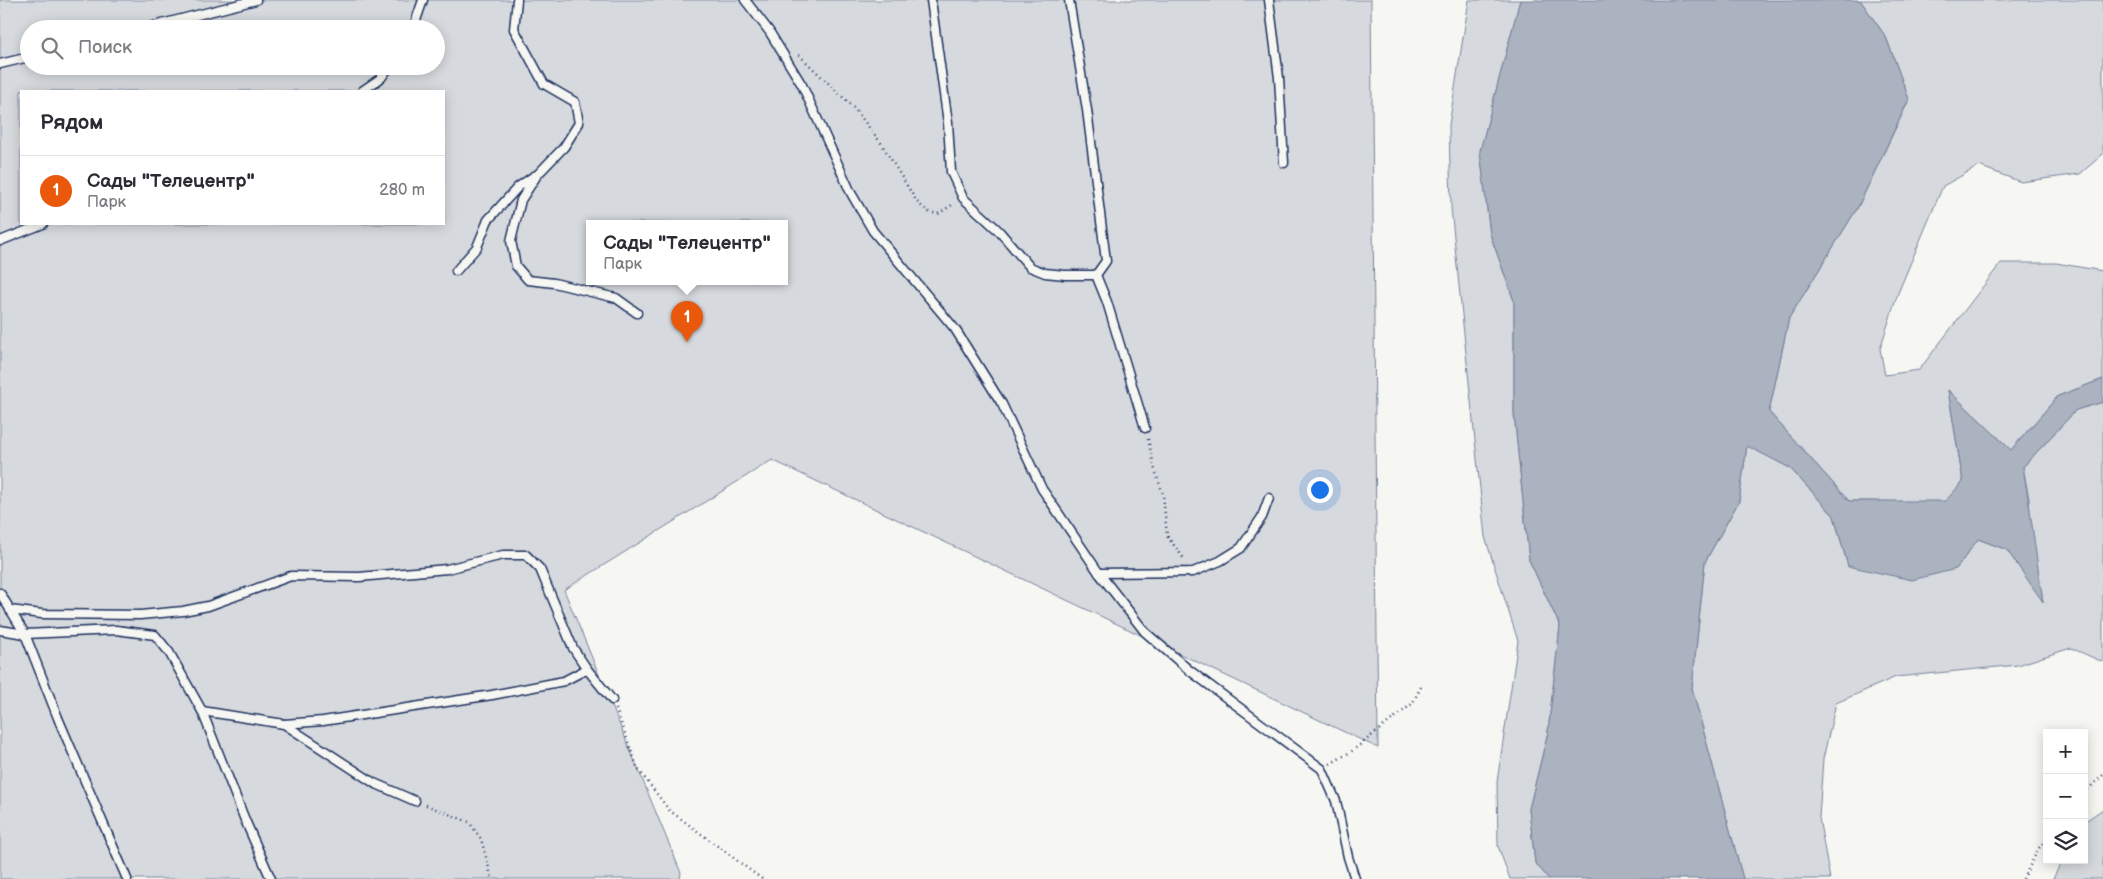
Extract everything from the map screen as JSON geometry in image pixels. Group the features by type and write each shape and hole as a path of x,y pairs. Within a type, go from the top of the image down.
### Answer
{"lane":[{"path":"177,20 256,0"},
{"path":"416,20 423,0"},
{"path":"517,0 514,30 544,84 575,102 579,123 564,147 537,175 520,200 511,241 516,266 528,280 554,283 616,298 637,313"},
{"path":"745,0 770,31 802,85 851,193 873,231 955,329 1002,404 1042,489 1100,573 1145,632 1189,670 1322,769 1336,801 1348,857 1355,879"},
{"path":"931,0 948,124 951,172 963,198 968,205 998,231 1030,267 1045,273 1065,276 1096,275"},
{"path":"1069,0 1088,110 1106,260 1096,275"},
{"path":"1269,0 1279,78 1284,163"},
{"path":"0,64 20,59"},
{"path":"363,90 383,75"},
{"path":"456,272 477,247 488,220 518,187 537,175"},
{"path":"0,240 40,225"},
{"path":"1096,275 1107,302 1145,428"},
{"path":"1100,573 1193,572 1220,562 1241,548 1262,517 1269,498"},
{"path":"10,610 42,614 140,615 184,611 208,606 291,576 360,577 447,569 504,555 526,555 540,570 573,648 612,700"},
{"path":"0,593 25,634 58,718 127,879"},
{"path":"0,630 25,634 116,630 155,635 169,652 202,711 245,820 271,879"},
{"path":"202,711 284,724 324,721 564,681 587,669"},
{"path":"284,724 374,783 415,801"}],"path":[{"path":"794,50 854,108 881,142 917,202 928,212 938,214 963,198"},
{"path":"1145,428 1163,494 1167,536 1193,572"},
{"path":"1322,769 1352,751 1412,704 1422,687"},
{"path":"612,700 638,769 669,810 762,879"},
{"path":"2088,790 2103,775"},
{"path":"415,801 468,822 481,839 492,879"},
{"path":"2023,879 2043,843"}],"shaded area":[{"path":"0,0 1371,0 1378,748 772,460 564,590 681,873 680,879 0,879"},
{"path":"1469,0 1520,0 1480,151 1490,234 1514,301 1514,413 1529,560 1560,626 1548,732 1529,809 1535,863 1549,879 1510,879 1498,846 1497,782 1518,641 1485,537 1451,208 1449,125"},
{"path":"1520,0 1860,0 1886,37 1909,99 1858,207 1789,318 1769,412 1849,501 1945,501 1963,482 1948,390 2011,450 2058,396 2103,379 2103,402 2076,410 2023,467 2043,602 2007,550 1978,539 1956,569 1912,580 1848,566 1834,516 1790,468 1747,446 1739,501 1705,562 1692,688 1743,879 1549,879 1535,863 1529,809 1548,732 1560,626 1529,560 1514,413 1514,301 1490,234 1480,151"},
{"path":"1860,0 2103,0 2103,154 2080,174 2021,182 1979,166 1943,186 1898,293 1880,349 1885,375 1919,370 2001,263 2056,263 2103,271 2103,379 2058,396 2011,450 1948,390 1963,482 1945,502 1849,501 1769,412 1789,318 1858,207 1909,100 1886,37"},
{"path":"2103,402 2103,662 2071,648 2018,665 1896,677 1836,703 1823,759 1819,818 1830,879 1743,879 1692,688 1705,562 1739,501 1747,445 1790,468 1834,516 1848,567 1956,569 1978,539 2007,550 2043,601 2032,539 2029,499 2023,467 2076,410"},
{"path":"2103,809 2103,879 2053,879 2060,864 2088,864 2088,819"}],"place":[{"name":"Сады \"Телецентр\"","path":"687,342"}]}
